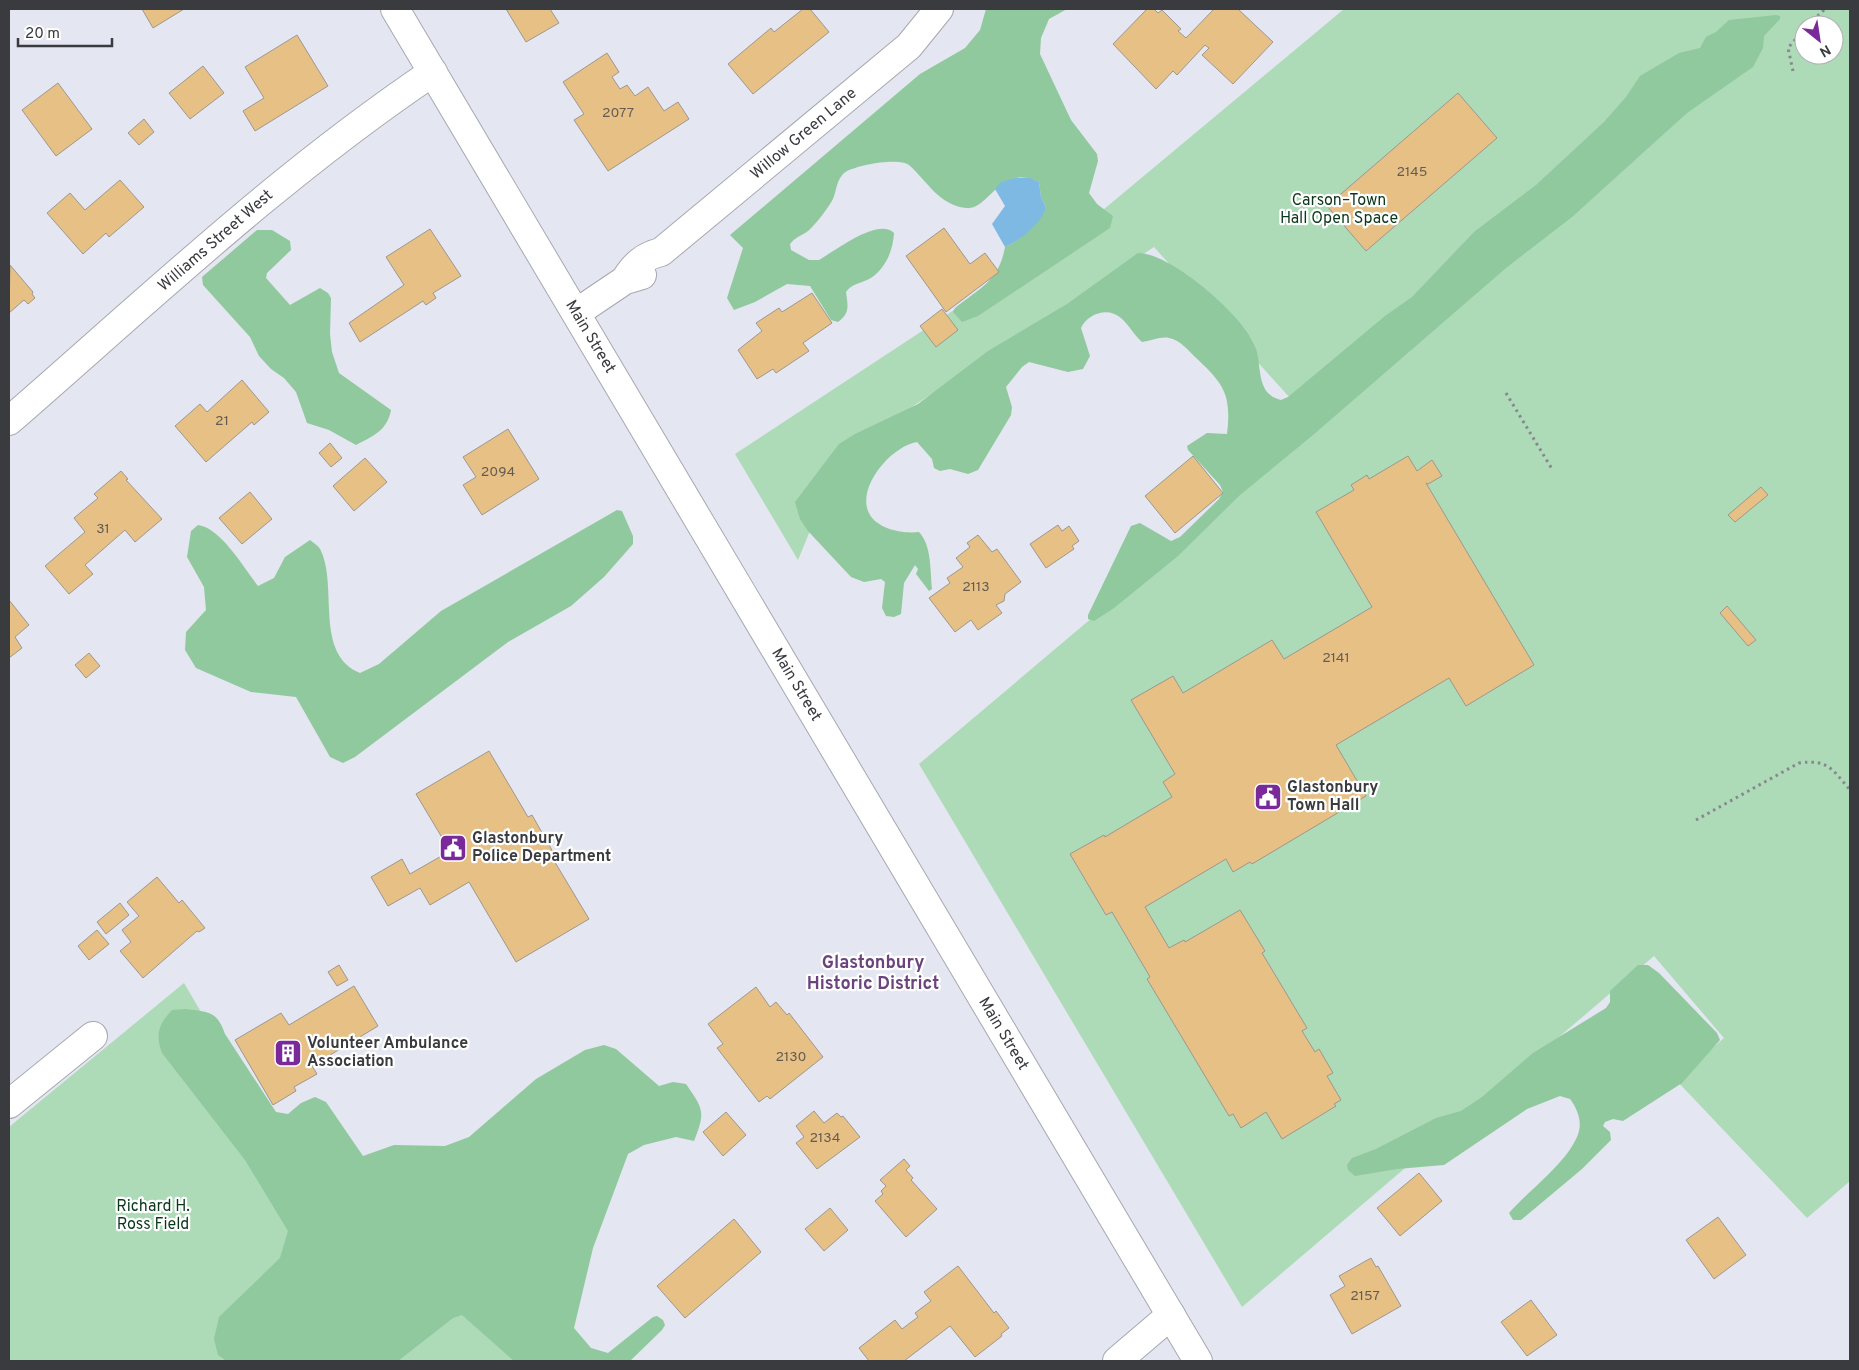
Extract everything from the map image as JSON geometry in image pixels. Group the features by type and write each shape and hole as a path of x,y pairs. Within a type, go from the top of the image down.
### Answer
{"main road":[{"name":"Main Street","path":"395,9 1198,1361"},
{"name":"Willow Green Lane","path":"576,313 625,280 640,261 650,255 661,252 909,46 939,9"},
{"name":"Williams Street West","path":"9,422 275,190 360,122 433,72"},
{"path":"9,1104 93,1036"},
{"path":"1118,1361 1171,1315"}],"path":[{"path":"1793,71 1788,48 1794,40"},
{"path":"1506,393 1552,469"},
{"path":"1696,820 1798,764 1815,761 1830,768 1850,790"}],"green space":[{"path":"986,9 1067,9 1049,19 1041,38 1040,54 1071,120 1097,154 1098,161 1089,193 1097,204 1113,216 1110,228 978,316 962,322 953,312 955,308 988,282 998,268 1005,247 1018,240 1038,220 1046,208 1041,197 1039,182 1025,178 1014,178 996,189 981,203 974,207 966,208 957,206 941,197 909,165 897,162 869,164 843,174 832,200 823,215 808,231 790,244 791,250 809,260 819,260 867,232 887,229 894,233 890,254 883,267 873,276 853,286 846,292 847,309 845,316 838,322 831,320 810,286 787,284 755,302 734,310 727,298 743,248 730,235 920,74 965,48 980,30"},
{"name":"Carson–Town Hall Open Space","path":"1344,9 1850,9 1850,1181 1807,1218 1676,1080 1724,1038 1654,956 1242,1307 919,764 1317,428 1154,247 842,453 798,560 735,454 1091,220"},
{"path":"1780,16 1780,19 1764,36 1763,48 1753,67 1687,113 1572,217 1506,268 1313,435 1240,495 1178,556 1114,608 1094,621 1088,619 1088,615 1131,526 1140,523 1171,541 1180,537 1219,499 1223,492 1220,485 1188,450 1187,446 1207,433 1227,434 1228,408 1219,382 1177,341 1159,338 1142,342 1116,314 1098,313 1088,319 1081,328 1090,356 1083,369 1068,372 1029,362 1022,367 1006,387 1012,407 1011,415 978,470 968,474 950,469 940,471 934,468 932,459 917,442 897,451 879,468 868,490 866,501 868,511 877,522 890,529 919,532 926,544 930,559 932,589 929,591 916,574 918,569 915,565 904,583 901,614 894,617 886,616 882,608 885,582 881,579 864,582 851,577 808,531 800,519 795,502 839,444 855,434 918,404 988,351 1067,304 1138,253 1151,255 1182,271 1227,309 1247,332 1256,349 1261,379 1267,392 1281,400 1288,397 1385,316 1412,297 1474,232 1536,185 1604,122 1626,97 1640,76 1679,53 1700,48 1706,37 1716,32 1729,20"},
{"path":"257,230 272,230 290,241 291,250 267,273 266,278 290,305 320,288 328,293 331,298 330,334 332,352 339,373 391,410 383,428 356,445 329,430 307,423 296,392 284,378 271,369 259,356 250,337 203,285 202,277"},
{"path":"617,510 622,511 633,536 633,544 604,577 571,606 508,642 355,757 343,763 330,757 296,697 251,692 196,668 185,650 186,632 206,610 204,587 187,557 191,531 198,525 215,533 223,541 258,586 274,578 285,557 310,540 317,545 326,566 332,636 337,651 346,664 360,673 379,664 441,611"},
{"path":"1638,965 1648,965 1659,973 1717,1033 1720,1040 1682,1083 1623,1121 1613,1119 1605,1122 1603,1126 1610,1132 1611,1140 1582,1169 1521,1220 1513,1220 1509,1213 1549,1174 1568,1153 1575,1142 1580,1122 1576,1109 1570,1099 1560,1096 1527,1109 1444,1165 1397,1169 1355,1176 1348,1170 1347,1165 1352,1158 1376,1149 1436,1118 1461,1111 1482,1097 1533,1053 1606,1008 1610,1002 1610,991"},
{"name":"Richard H. Ross Field","path":"184,983 309,1196 442,1273 517,1361 9,1361 9,1127"},
{"path":"186,1009 206,1012 219,1021 225,1034 276,1112 288,1114 301,1103 315,1097 326,1102 363,1156 394,1145 445,1146 469,1137 536,1079 585,1050 604,1045 616,1049 659,1086 673,1082 686,1084 701,1111 700,1123 694,1141 676,1137 644,1145 628,1154 593,1248 574,1328 591,1348 608,1353 653,1317 657,1316 663,1320 665,1325 662,1330 630,1361 514,1361 462,1315 453,1318 398,1361 225,1360 218,1355 214,1339 219,1317 280,1258 288,1231 245,1160 162,1053 159,1040 161,1025 172,1010"}],"water":[{"path":"1015,178 1030,178 1039,182 1041,197 1046,208 1039,220 1029,231 1005,247 992,224 1005,206 995,189 1001,182"}],"building":[{"path":"142,9 184,9 153,28"},
{"path":"506,9 550,9 559,23 526,42"},
{"path":"803,9 810,9 829,32 753,94 728,64 771,28 774,32"},
{"path":"1147,9 1154,9 1158,13 1162,10 1181,29 1178,31 1186,38 1214,9 1238,9 1273,42 1233,84 1202,55 1209,48 1205,45 1177,75 1173,71 1156,89 1113,44"},
{"path":"297,35 328,86 255,131 243,111 264,98 245,67"},
{"path":"607,53 619,72 612,77 620,89 627,85 635,96 648,87 664,111 678,102 689,119 608,171 574,120 584,114 563,82"},
{"path":"203,66 224,93 190,119 169,93"},
{"path":"58,83 92,129 56,156 22,110"},
{"path":"1458,93 1497,138 1366,251 1327,206"},
{"path":"144,119 154,132 139,145 128,133"},
{"path":"120,180 144,207 109,237 106,233 83,254 47,213 70,193 85,210"},
{"path":"944,228 970,264 985,253 999,272 946,312 906,256"},
{"path":"430,229 461,276 433,293 436,298 426,305 423,301 360,342 349,323 404,285 386,257"},
{"path":"10,265 33,292 32,294 35,298 28,304 24,300 9,313"},
{"path":"812,293 832,323 803,343 809,351 776,373 773,369 757,379 738,350 762,331 756,323 779,308 782,312"},
{"path":"942,309 958,330 936,347 920,326"},
{"path":"242,380 269,412 254,425 252,422 206,462 175,426 200,404 207,412"},
{"path":"508,429 539,479 482,515 463,485 476,477 463,457"},
{"path":"330,443 342,458 331,467 319,453"},
{"path":"1193,456 1223,493 1175,533 1145,496"},
{"name":"Glastonbury Town Hall","path":"1408,456 1417,471 1432,460 1442,476 1428,484 1426,483 1534,665 1466,706 1449,678 1336,745 1366,796 1252,864 1250,862 1233,872 1226,859 1145,907 1169,948 1184,940 1185,942 1240,910 1265,951 1262,953 1307,1028 1302,1031 1315,1052 1319,1049 1333,1073 1327,1076 1341,1100 1334,1104 1336,1106 1282,1139 1266,1112 1241,1128 1233,1114 1229,1116 1147,979 1150,977 1112,912 1106,915 1070,854 1104,835 1105,837 1172,797 1163,782 1175,774 1131,700 1173,676 1183,693 1272,640 1284,659 1372,607 1316,512 1354,490 1351,485 1367,475 1369,479"},
{"path":"365,458 387,482 354,511 333,486"},
{"path":"121,471 128,479 126,480 162,519 135,542 125,530 85,565 93,574 69,594 45,566 85,532 74,518 98,498 94,494"},
{"path":"1761,487 1768,495 1735,522 1728,515"},
{"path":"250,492 272,519 242,544 219,518"},
{"path":"1058,525 1062,531 1069,526 1079,541 1072,546 1074,549 1046,568 1030,544"},
{"path":"978,535 992,552 997,549 1021,582 1005,594 1004,601 996,605 1002,613 978,630 971,620 955,632 929,598 950,583 947,578 963,567 956,558 970,547 967,543"},
{"path":"9,600 29,625 15,637 22,648 9,658"},
{"path":"1727,606 1756,640 1748,646 1720,613"},
{"path":"89,653 100,666 86,678 75,665"},
{"name":"Glastonbury Police Department","path":"489,751 528,817 532,815 553,852 550,854 589,919 516,962 469,882 430,905 420,888 388,906 371,877 402,859 410,874 450,851 416,794"},
{"path":"157,877 179,903 182,900 205,928 199,932 197,931 143,978 120,951 131,942 122,930 139,916 127,902"},
{"path":"120,903 129,915 106,934 97,922"},
{"path":"97,930 109,944 89,960 78,946"},
{"path":"339,965 348,980 337,986 328,972"},
{"name":"Volunteer Ambulance Association","path":"354,986 378,1026 312,1066 317,1074 294,1087 296,1091 273,1105 235,1040 281,1013 289,1025"},
{"path":"756,987 770,1007 776,1002 787,1015 789,1013 823,1057 770,1099 767,1096 759,1102 717,1048 723,1044 708,1024"},
{"path":"814,1111 824,1123 837,1113 841,1117 843,1116 860,1137 817,1169 796,1143 804,1137 796,1126"},
{"path":"726,1112 746,1135 723,1156 703,1132"},
{"path":"904,1159 910,1166 906,1170 913,1178 911,1180 937,1209 906,1237 875,1201 883,1194 881,1191 886,1186 880,1180"},
{"path":"1419,1173 1442,1201 1400,1236 1377,1208"},
{"path":"830,1208 848,1230 824,1251 805,1229"},
{"path":"1718,1217 1746,1255 1714,1279 1686,1240"},
{"path":"734,1219 761,1252 685,1318 657,1286"},
{"path":"1371,1258 1376,1267 1378,1266 1401,1306 1352,1334 1330,1295 1345,1286 1339,1276"},
{"path":"958,1266 994,1313 996,1311 1009,1328 1001,1334 1002,1336 975,1357 950,1326 904,1361 869,1361 859,1348 895,1320 902,1329 918,1317 915,1313 931,1301 924,1292"},
{"path":"1531,1300 1557,1335 1527,1356 1501,1322"}],"place":[{"name":"Glastonbury Town Hall","path":"1268,797"},
{"name":"Glastonbury Police Department","path":"453,848"},
{"name":"Volunteer Ambulance Association","path":"288,1053"}],"district":[{"name":"Glastonbury Historic District","path":"873,973"}]}
